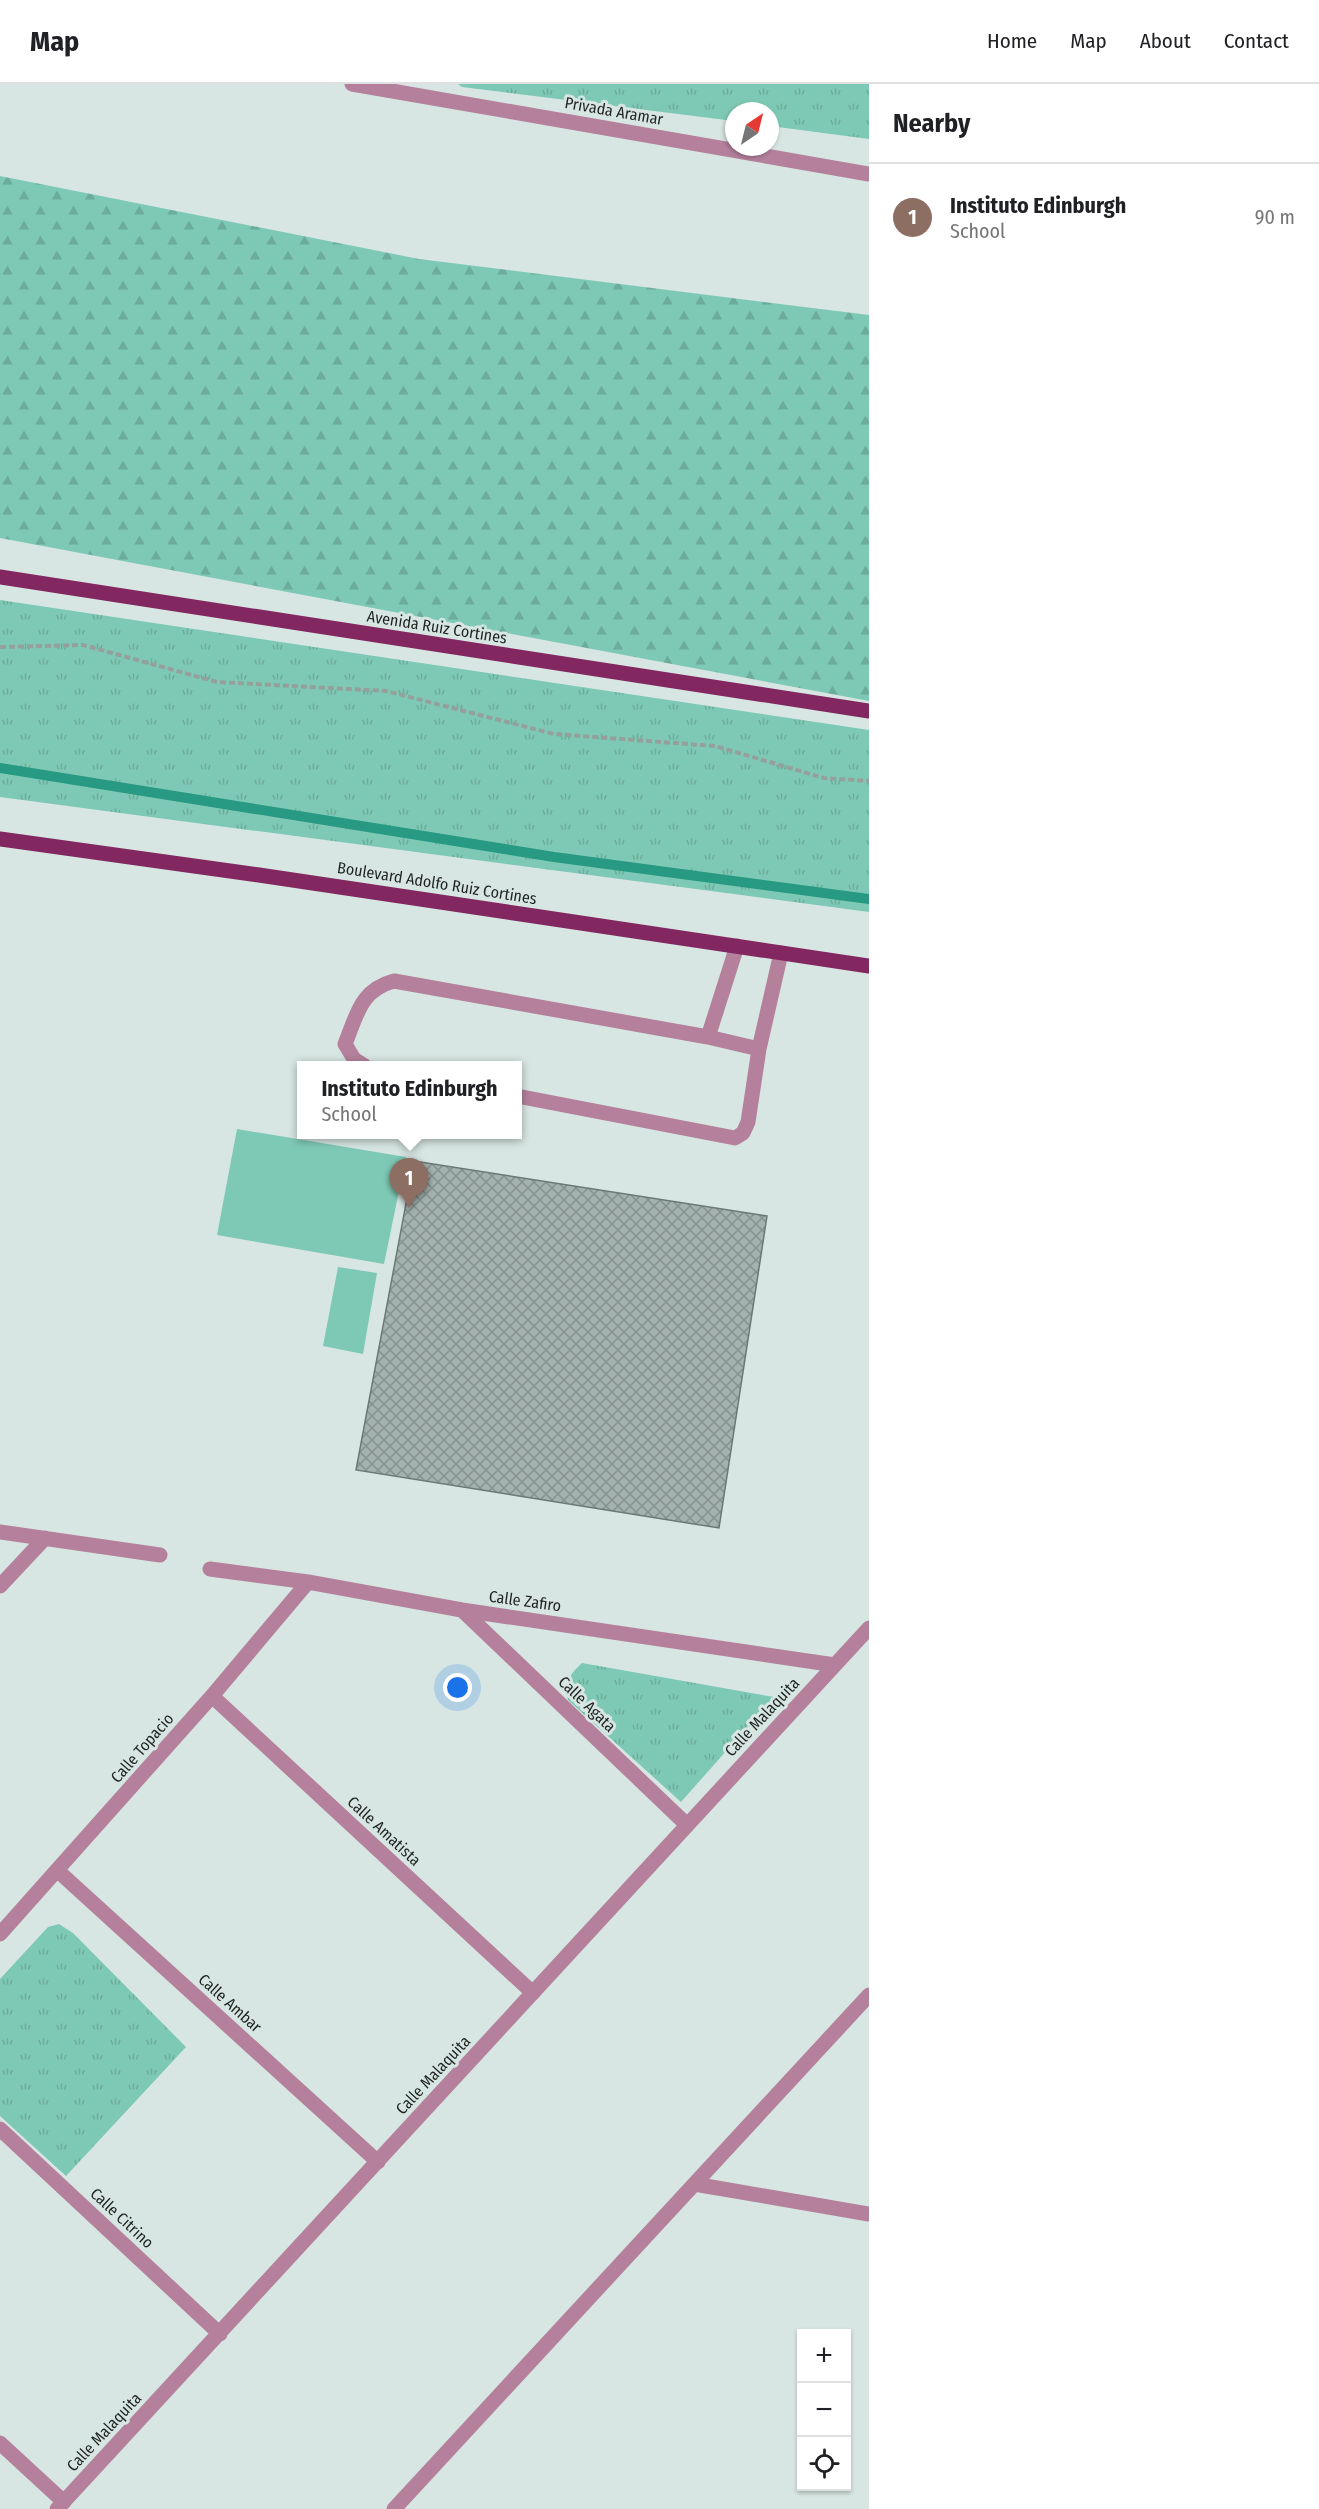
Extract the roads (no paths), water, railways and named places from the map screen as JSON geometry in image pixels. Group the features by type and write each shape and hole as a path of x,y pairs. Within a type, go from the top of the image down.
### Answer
{"main road":[{"name":"Avenida Ruiz Cortines","path":"0,577 869,711"},
{"name":"Boulevard Adolfo Ruiz Cortines","path":"0,839 259,875 869,966"}],"street":[{"name":"Privada Aramar","path":"352,84 869,174"},
{"path":"708,1037 736,946"},
{"path":"522,1097 735,1138 744,1133 748,1122 759,1049 781,953"},
{"path":"358,1061 345,1044 364,998 377,986 394,981 708,1037 759,1049"},
{"path":"0,1532 160,1555"},
{"path":"0,1586 45,1538"},
{"name":"Calle Zafiro","path":"210,1569 308,1582 462,1610 835,1665"},
{"name":"Calle Topacio","path":"0,1934 212,1696 308,1582"},
{"name":"Calle Agata","path":"462,1610 686,1824"},
{"name":"Calle Malaquita","path":"61,2506 686,1824 869,1628"},
{"name":"Calle Amatista","path":"212,1696 533,1993"},
{"name":"Calle Ambar","path":"58,1871 378,2162"},
{"path":"394,2509 869,1995"},
{"name":"Calle Citrino","path":"0,2128 220,2334"},
{"path":"694,2184 869,2214"},
{"path":"0,2443 61,2506"}],"waterway":[{"path":"0,768 554,857 869,899"}],"place":[{"name":"Instituto Edinburgh","path":"409,1208"}]}
